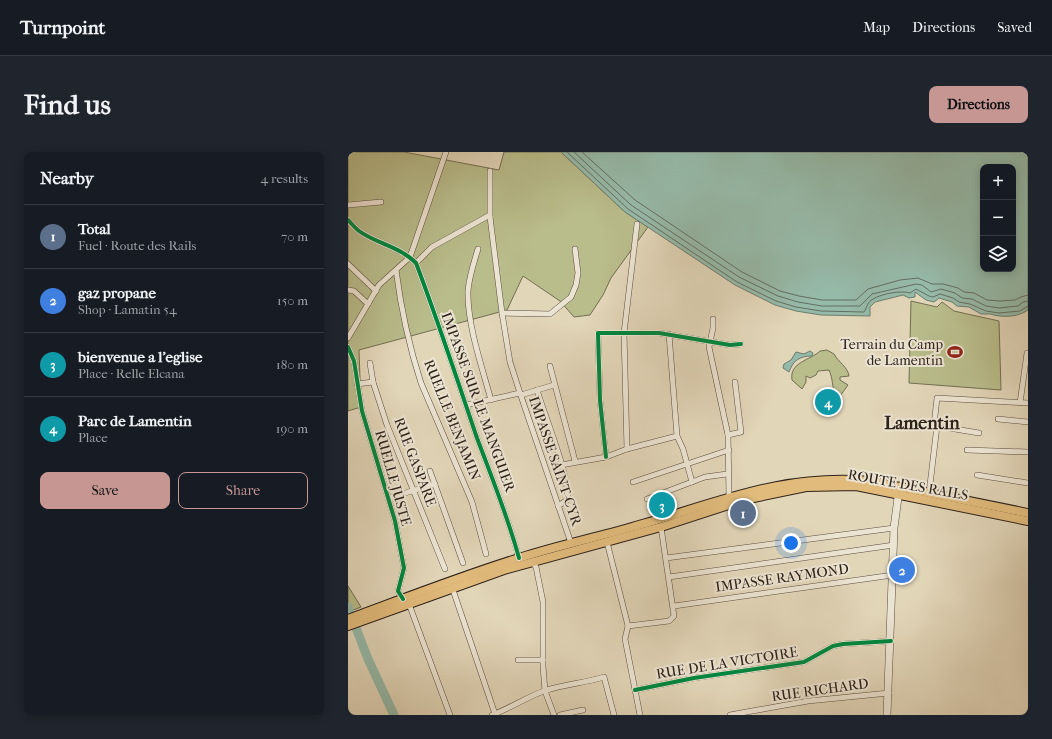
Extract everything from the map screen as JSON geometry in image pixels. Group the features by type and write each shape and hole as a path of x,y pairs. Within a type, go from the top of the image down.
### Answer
{"main road":[{"name":"ROUTE DES RAILS","path":"406,602 435,586 519,558 633,527 767,486 818,480 847,479 1028,521"},
{"name":"ROUTE DES RAILS","path":"348,626 380,611 532,562 661,527 744,500 806,487 856,486 929,493 1028,512"},
{"name":"ROUTE DES RAILS","path":"348,618 380,611"}],"street":[{"path":"348,338 376,291 410,257 446,152"},
{"path":"490,171 490,216 502,313 510,362 520,394 554,385"},
{"path":"348,206 381,202"},
{"path":"416,263 432,247 444,239 490,216"},
{"name":"IMPASSE SUR LE MANGUIER","path":"348,220 359,231 410,257 416,263 439,324 466,405 504,506 519,558"},
{"path":"627,448 624,333 637,224"},
{"path":"478,249 468,290 469,308 477,351 491,400"},
{"path":"502,313 550,314 572,297 578,274 575,249"},
{"path":"348,264 376,291"},
{"name":"RUELLE BENJAMIN","path":"396,270 402,313 421,383 472,502 486,554"},
{"path":"348,290 354,291 368,304"},
{"path":"713,319 709,350 728,435 729,497"},
{"path":"606,457 600,400 598,333 669,334 730,345 741,344"},
{"path":"669,334 677,436 683,449 692,482"},
{"name":"RUELLE JUSTE","path":"348,347 354,361 362,411 389,498 404,568 398,591 406,602 450,715"},
{"path":"1020,403 1027,353"},
{"name":"RUE GASPARE","path":"370,363 373,382 387,425 446,569"},
{"path":"550,366 575,461"},
{"path":"357,384 373,382"},
{"path":"728,435 741,432 735,382"},
{"path":"537,390 562,465 568,497 565,502 558,506"},
{"name":"IMPASSE SAINT-CYR","path":"466,405 520,394 571,543"},
{"path":"929,493 938,398 1028,403"},
{"path":"998,419 1028,422"},
{"path":"907,421 980,433"},
{"path":"562,465 575,461 606,457 627,448 677,436"},
{"path":"633,482 729,450"},
{"path":"967,450 1028,452"},
{"path":"430,471 463,563"},
{"path":"647,499 705,477 728,474"},
{"path":"977,476 1028,483"},
{"path":"389,498 434,484"},
{"path":"887,715 890,693 894,528 899,490"},
{"path":"628,626 669,621 674,616 674,606 661,527"},
{"path":"666,558 894,528"},
{"path":"607,542 628,626 625,639 640,715"},
{"path":"669,577 894,545"},
{"path":"532,562 536,567 543,602 543,660 545,691 554,715"},
{"name":"IMPASSE RAYMOND","path":"674,606 893,575"},
{"path":"452,587 494,715 545,691 566,685 590,682 604,676 614,715"},
{"name":"RUE DE LA VICTOIRE","path":"635,690 694,678 804,662 833,646 843,644 891,641"},
{"path":"518,660 543,660"},
{"name":"RUE RICHARD","path":"730,715 760,713 808,701 890,693"},
{"path":"560,715 583,710"}],"shaded area":[{"path":"348,152 404,152 499,170 504,152 561,152 625,212 648,227 611,278 603,295 590,315 574,317 560,301 523,276 507,310 359,350 361,407 348,411"},
{"name":"Terrain du Camp de Lamentin","path":"911,301 937,307 942,302 954,311 999,321 1001,390 909,383"},
{"path":"827,350 834,354 845,367 849,376 840,377 840,380 848,385 840,396 835,394 829,370 818,371 816,375 810,378 806,376 806,382 802,389 792,380 792,374 797,365 820,351"},
{"path":"348,586 361,607 348,612"}],"water":[{"path":"561,152 1028,152 1028,310 1020,314 1000,316 981,314 969,307 957,306 952,302 939,298 934,302 926,300 915,292 915,297 909,298 903,295 875,302 870,307 870,316 821,315 796,311 775,305 735,285 625,212"},
{"path":"810,351 813,353 812,356 803,357 797,360 792,365 789,372 783,368 784,364 791,360 796,352 804,354"}],"waterway":[{"path":"348,607 368,659 394,715"}],"cycle path":[{"path":"348,220 358,230 395,249 416,263 440,328 477,438 505,513 519,558"},
{"path":"606,457 600,400 598,333 659,333 730,345 741,344"},
{"path":"348,347 354,361 362,411 395,521 404,568 398,591 403,599"},
{"path":"635,690 694,678 804,662 833,646 843,644 891,641"}],"place":[{"name":"Terrain du Camp de Lamentin","path":"955,352"},
{"name":"Parc de Lamentin","path":"828,402"},
{"name":"bienvenue a l'eglise","path":"662,505"},
{"name":"Total","path":"743,513"},
{"name":"gaz propane","path":"902,570"}],"district":[{"name":"Lamentin","path":"922,423"}]}
